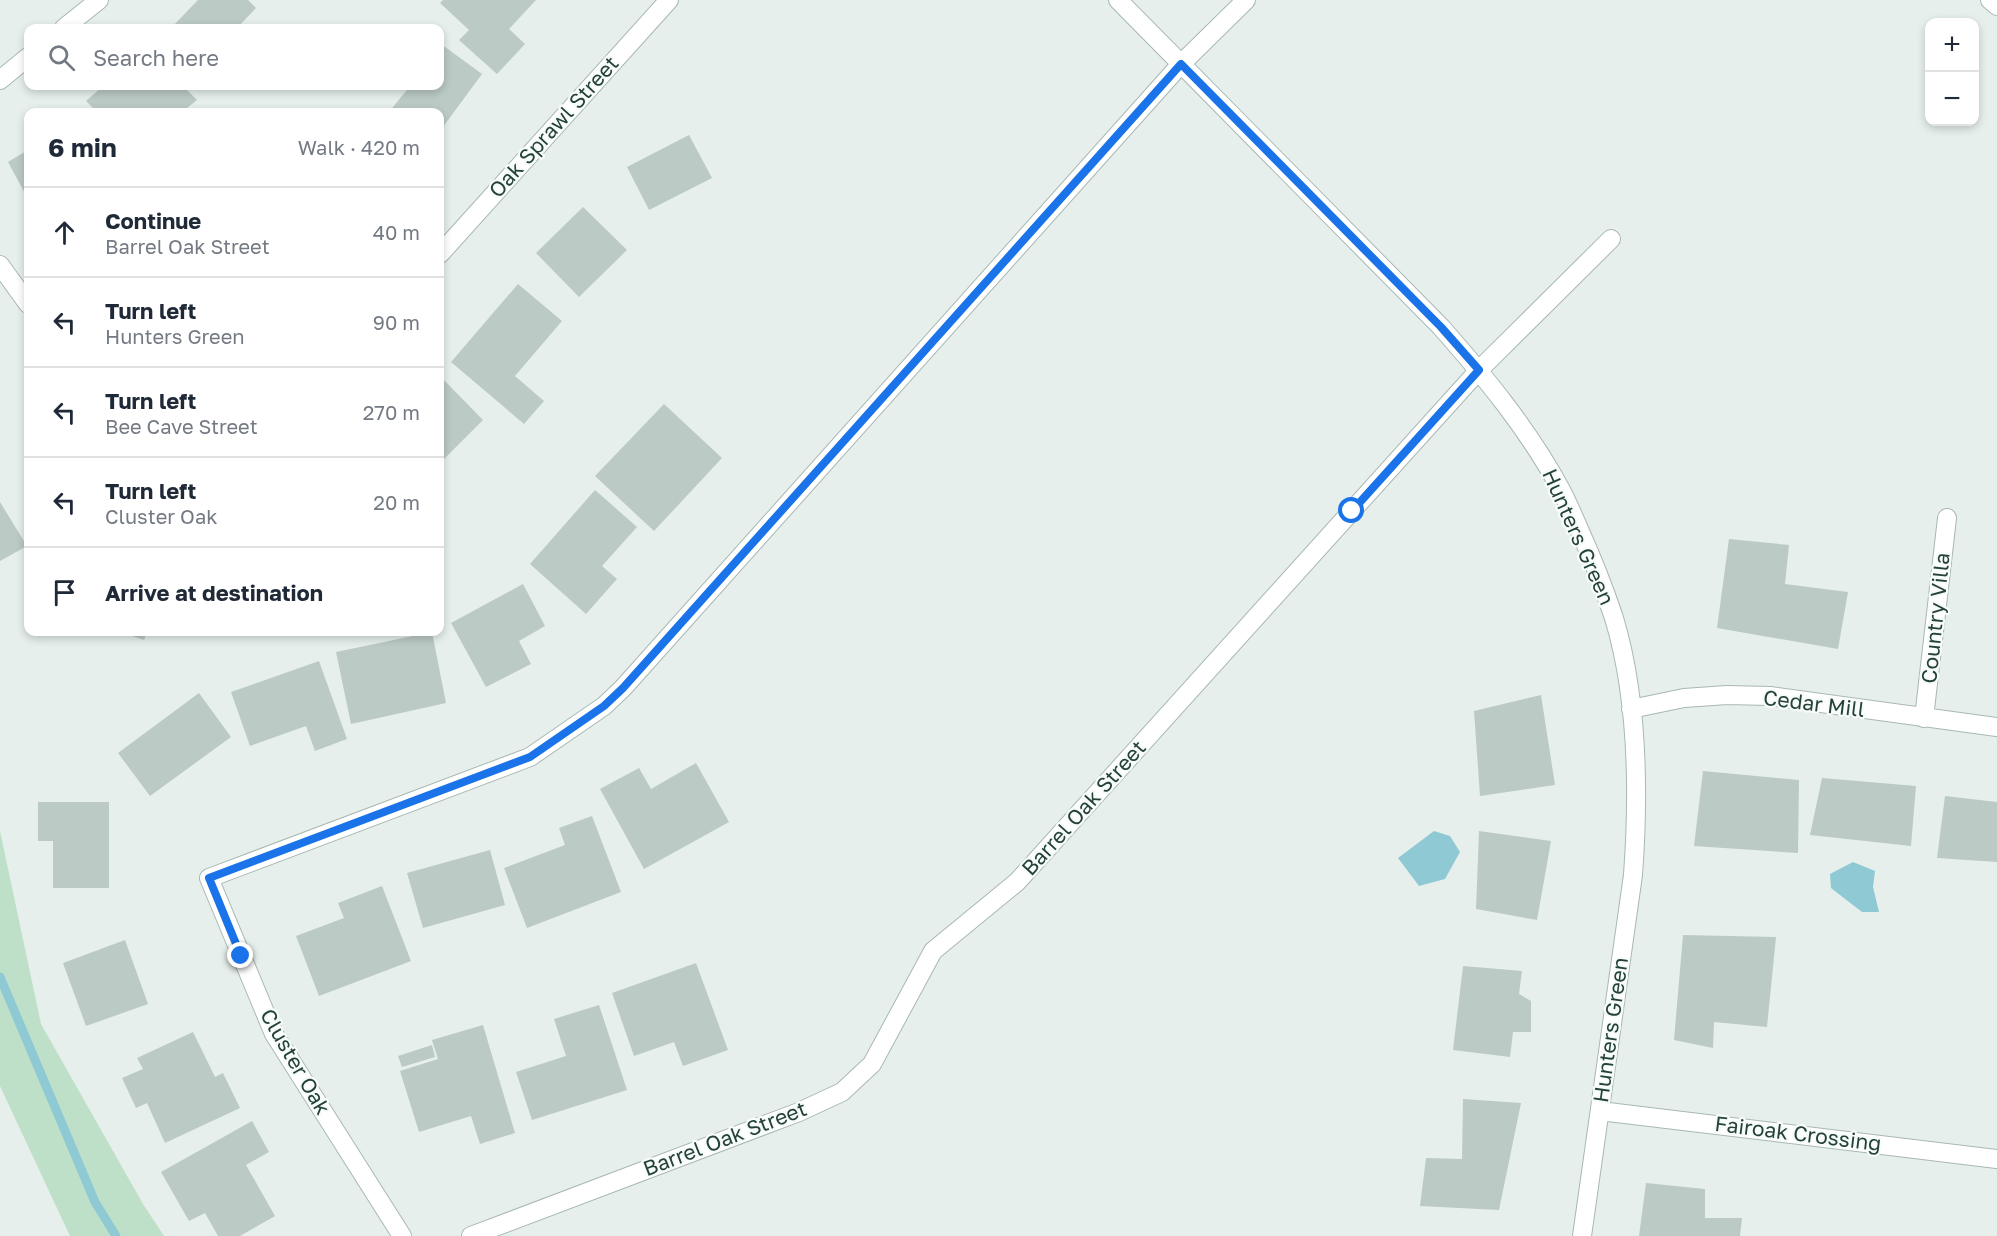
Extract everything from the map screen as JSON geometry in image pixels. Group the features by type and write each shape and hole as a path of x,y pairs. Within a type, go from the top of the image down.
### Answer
{"street":[{"path":"69,24 99,0"},
{"name":"Oak Sprawl Street","path":"444,250 669,0"},
{"name":"Hunters Green","path":"1118,0 1441,327 1479,370 1525,431 1561,488 1589,551 1614,619 1628,686 1636,762 1636,831 1632,876 1582,1236"},
{"path":"1181,64 1246,0"},
{"path":"1990,0 1997,6"},
{"path":"0,80 24,60"},
{"name":"Cluster Oak","path":"402,1236 274,1034 209,878 530,757 604,706 623,688 1181,64"},
{"name":"Barrel Oak Street","path":"471,1236 799,1112 842,1092 872,1064 933,951 1017,882 1479,370 1611,239"},
{"path":"0,265 24,298"},
{"name":"Country Villa","path":"1924,718 1947,518"},
{"name":"Cedar Mill","path":"1631,709 1684,698 1727,695 1770,696 1997,727"},
{"name":"Fairoak Crossing","path":"1600,1111 1997,1159"}],"green space":[{"path":"0,831 41,1024 143,1204 164,1236 70,1236 0,1086"}],"water":[{"path":"1434,831 1450,836 1460,852 1445,879 1419,886 1398,858"},
{"path":"1853,862 1875,871 1873,887 1879,912 1862,912 1831,888 1830,874"}],"building":[{"path":"198,0 248,0 256,8 241,24 175,24"},
{"path":"443,0 536,0 509,29 525,44 497,74 459,40 469,30 440,3"},
{"path":"444,46 482,74 444,126 444,108 392,108 407,90 444,90"},
{"path":"98,90 187,90 197,100 187,108 93,108 86,101"},
{"path":"689,135 712,178 649,210 627,167"},
{"path":"24,152 24,192 8,162"},
{"path":"583,207 627,250 579,297 536,253"},
{"path":"518,284 562,321 515,376 544,401 524,424 451,362"},
{"path":"444,380 483,420 444,459"},
{"path":"664,404 722,458 654,531 595,476"},
{"path":"595,490 637,527 602,566 617,579 586,614 530,564"},
{"path":"0,502 24,541 24,548 0,561"},
{"path":"1729,539 1789,545 1785,584 1848,592 1838,649 1717,628"},
{"path":"523,584 545,626 519,641 531,664 486,687 451,623"},
{"path":"132,636 146,636 144,640"},
{"path":"413,636 433,636 446,703 351,724 336,652"},
{"path":"319,661 347,739 315,751 306,726 250,746 231,692"},
{"path":"199,693 231,737 150,796 118,753"},
{"path":"1541,695 1555,785 1480,796 1474,711"},
{"path":"696,763 729,822 644,869 600,789 639,768 651,789"},
{"path":"1703,771 1799,780 1798,853 1694,846"},
{"path":"1822,778 1916,786 1911,846 1810,835"},
{"path":"1945,796 1997,802 1997,862 1937,858"},
{"path":"38,802 109,802 109,888 53,888 53,841 38,841"},
{"path":"592,816 621,892 527,928 504,868 565,845 559,828"},
{"path":"1479,831 1551,841 1537,920 1476,909"},
{"path":"490,850 505,905 423,928 407,873"},
{"path":"382,886 411,961 319,996 296,936 344,918 338,903"},
{"path":"1683,935 1776,937 1767,1027 1714,1022 1713,1048 1674,1040"},
{"path":"125,940 148,1004 86,1026 63,963"},
{"path":"696,963 728,1050 683,1066 674,1042 634,1056 612,993"},
{"path":"1463,966 1522,971 1519,994 1531,1001 1531,1032 1513,1032 1510,1057 1453,1050"},
{"path":"599,1005 627,1090 532,1120 516,1072 566,1056 554,1019"},
{"path":"483,1025 515,1133 480,1144 471,1116 419,1132 400,1071 438,1059 432,1040"},
{"path":"193,1032 215,1077 223,1073 240,1108 165,1143 147,1103 136,1108 122,1078 143,1069 137,1058"},
{"path":"432,1045 435,1057 402,1067 398,1056"},
{"path":"1463,1099 1521,1103 1499,1210 1420,1206 1426,1158 1462,1159"},
{"path":"252,1121 269,1152 246,1165 275,1216 240,1236 218,1236 205,1213 189,1221 161,1172"},
{"path":"1646,1183 1705,1189 1705,1218 1742,1218 1740,1236 1639,1236"}],"waterway":[{"path":"0,977 95,1202 116,1236"}],"route":[{"path":"241,956 209,878 530,757 604,706 623,688 1181,64 1441,327 1479,370 1352,511"}]}
